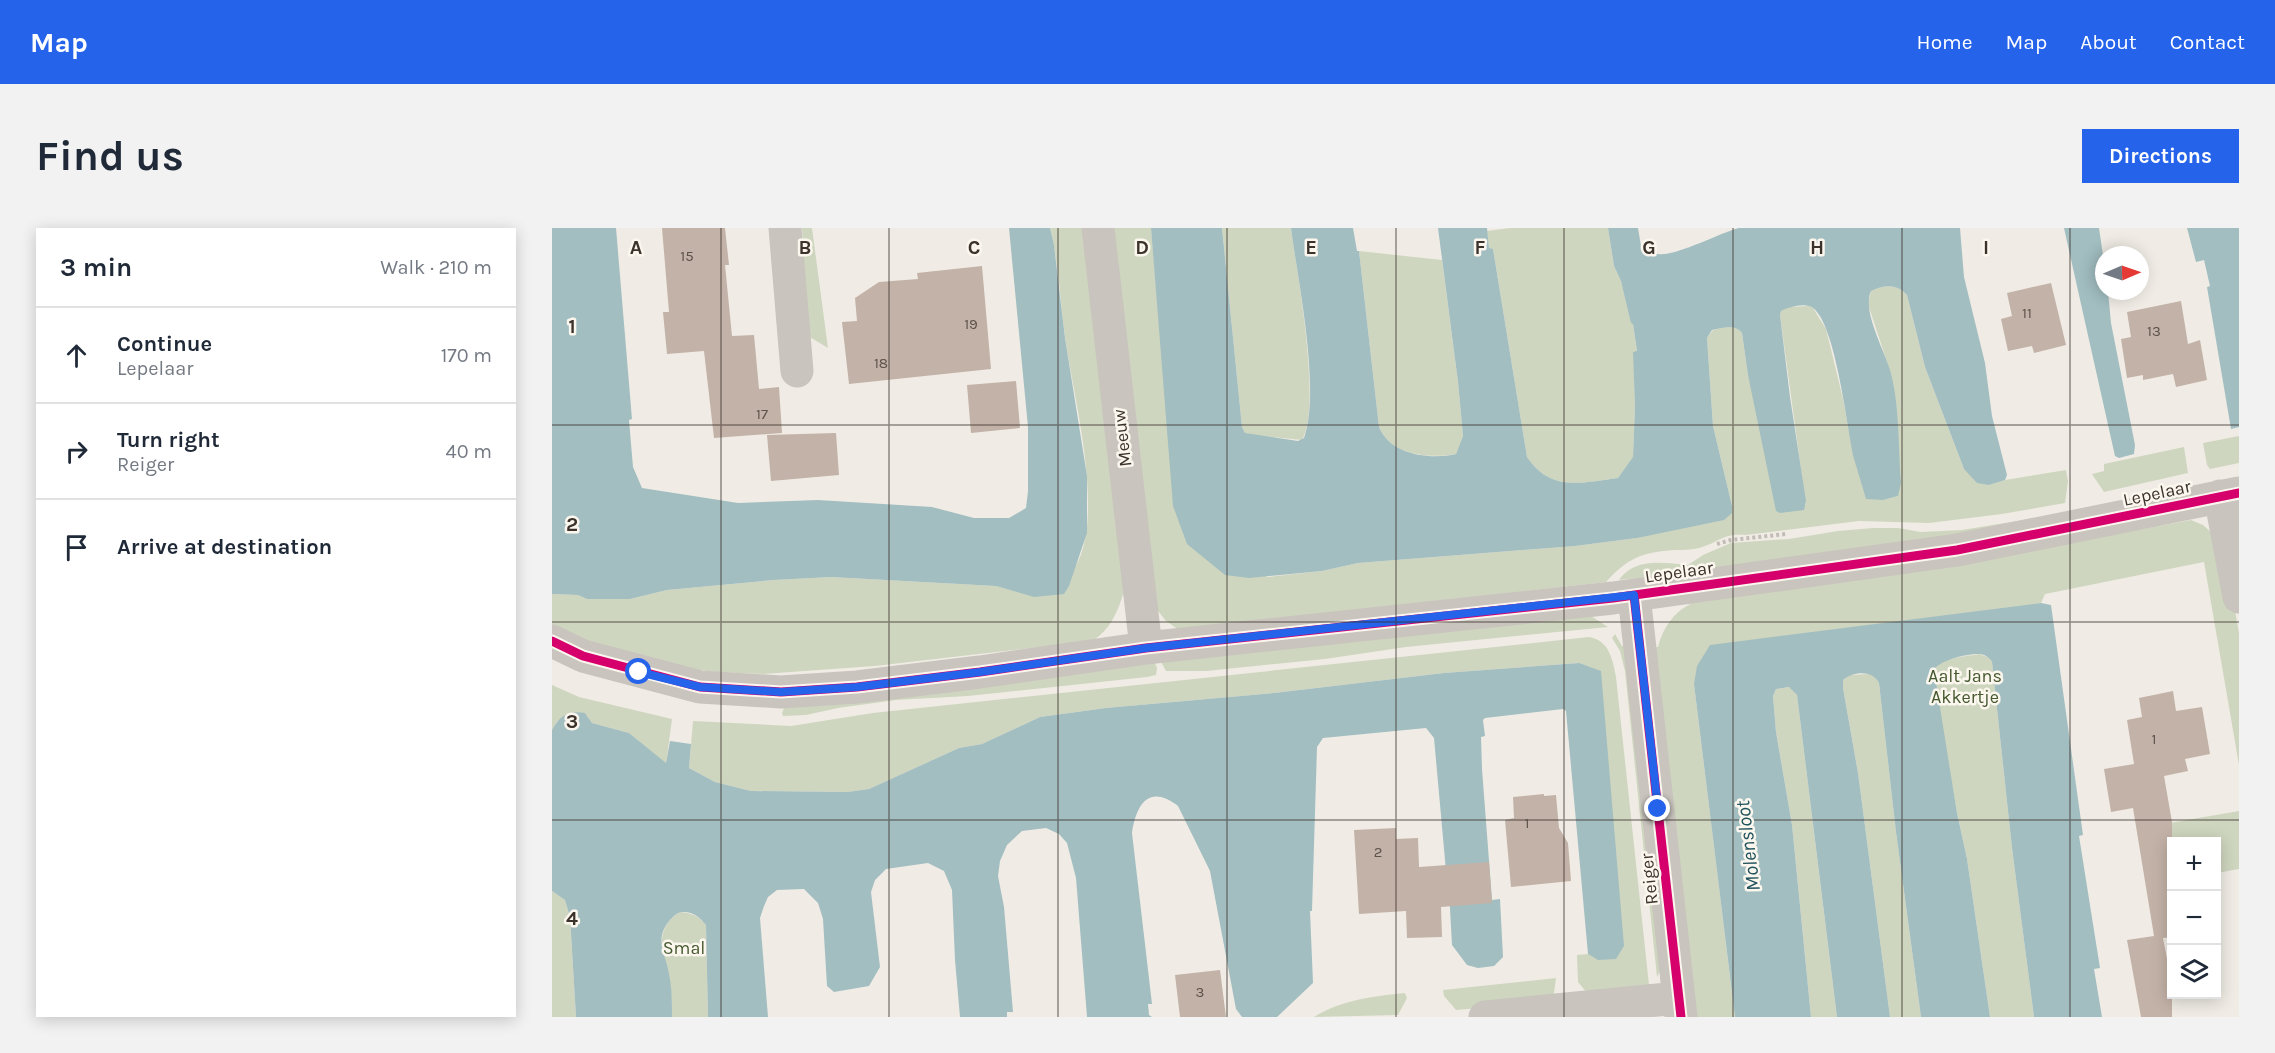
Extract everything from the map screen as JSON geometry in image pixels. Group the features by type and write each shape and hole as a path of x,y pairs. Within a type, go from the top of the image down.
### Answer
{"street":[{"path":"785,228 797,371"},
{"name":"Meeuw","path":"1098,228 1146,648"},
{"path":"2229,494 2239,597"},
{"name":"Lepelaar","path":"552,641 582,656 700,687 781,692 857,687 1146,648 1634,595 1957,550 2229,494"},
{"name":"Reiger","path":"1634,595 1680,1007"},
{"path":"1485,1017 1680,1007"}],"green space":[{"path":"802,228 812,228 828,348 808,336"},
{"path":"1050,228 1088,228 1125,588 1113,618 1099,636 1092,641 875,666 763,674 715,672 662,665 552,631 552,594 578,595 587,599 630,599 667,590 831,577 996,586 1034,596 1067,575 1075,567 1084,545 1088,518 1088,488 1085,455"},
{"path":"1109,228 1151,228 1164,375 1267,577 1322,571 1358,563 1575,546 1637,538 1732,506 1713,426 1707,338 1713,330 1725,328 1736,328 1742,333 1748,375 1806,506 1780,315 1781,311 1788,307 1809,306 1813,308 1826,329 1854,458 1883,500 1898,496 1889,368 1868,304 1871,291 1886,286 1895,287 1907,295 1925,367 1964,469 1989,485 2005,480 2066,470 2068,481 2065,503 1929,523 1859,521 1732,535 1696,549 1653,552 1644,555 1621,567 1606,582 1179,630 1166,621 1155,607"},
{"path":"1222,228 1291,228 1309,370 1308,423 1302,440 1253,435 1245,433 1242,427"},
{"path":"1510,228 1608,228 1614,266 1621,281 1633,324 1637,352 1634,352 1633,458 1618,478 1579,483 1556,480 1546,476 1527,457 1493,249 1489,249 1487,231"},
{"path":"1359,251 1442,260 1463,436 1456,454 1434,456 1412,453 1392,444 1379,427"},
{"path":"2239,436 2239,463 2210,469 2207,465 2203,443"},
{"path":"2184,447 2188,473 2104,492 2092,474 2104,471 2104,464"},
{"path":"2054,515 1885,548 1619,580 1633,568 1650,563 1688,565 1703,555 1731,543 1789,539 1873,528 1898,528 1921,532 1962,530"},
{"path":"2191,520 2203,525 2213,534 2226,560 2239,633 2239,765 2204,562 2045,594 2041,603 1694,684 1735,1017 1696,1017 1654,647 1658,647 1666,627 1675,616 1692,603 1902,573"},
{"path":"1591,616 1608,627 1406,647 1325,659 1206,671 1166,671 1161,662"},
{"path":"1615,634 1622,646 1625,645 1661,969 1657,977 1625,671 1620,651 1612,638"},
{"path":"1589,637 1606,646 1616,677 1649,985 1592,999 1578,982 1577,955 1588,954 1599,960 1579,663 1444,673 1274,693 1106,708 1040,717 982,744 959,748 869,789 849,792 751,791 715,782 689,768 693,721 791,726 873,713"},
{"name":"Aalt Jans Akkertje","path":"1979,654 1990,658 1992,662 2012,848 2034,1017 1990,1017 1967,859 1934,679 1934,668 1939,663"},
{"path":"1155,663 1156,675 1147,677 968,696 896,700 806,715 783,716 782,713 784,708"},
{"path":"1850,675 1875,676 1879,683 1921,1017 1890,1017 1858,773 1843,688 1843,680"},
{"path":"552,685 579,697 672,719 666,764 629,733 592,723 585,713 557,721 552,730"},
{"path":"1790,687 1797,695 1837,1017 1811,1017 1792,825 1776,732 1773,696 1776,689"},
{"path":"2239,811 2239,869 2221,872 2221,837 2167,837 2167,839 2146,827"},
{"path":"552,891 565,900 570,917 576,1017 552,1017"},
{"name":"Smal","path":"680,912 694,915 706,925 708,1017 672,1017 669,975 661,944 666,926"},
{"path":"1556,978 1554,993 1549,1002 1456,1010 1444,996 1443,990"},
{"path":"1405,993 1407,998 1398,1015 1314,1017 1346,1003 1370,997"}],"water":[{"path":"552,228 616,228 632,419 629,420 633,467 642,488 738,503 818,500 932,507 974,518 1009,518 1026,508 1028,427 1009,228 1050,228 1087,476 1087,533 1069,586 1064,594 1034,597 996,586 831,577 667,590 630,599 587,599 578,595 552,594"},
{"path":"1151,228 1222,228 1242,427 1245,433 1298,441 1304,438 1309,417 1310,392 1303,305 1291,228 1353,228 1357,251 1359,251 1379,427 1392,444 1401,449 1423,455 1446,456 1456,454 1463,436 1438,228 1487,228 1489,248 1493,249 1527,457 1546,476 1556,480 1579,483 1618,478 1633,457 1635,406 1633,352 1637,351 1633,324 1621,281 1614,266 1608,228 1638,228 1641,246 1654,253 1666,254 1739,228 1960,228 1964,277 1985,363 1992,416 2007,475 2005,480 1989,485 1977,483 1964,469 1925,367 1907,295 1895,287 1886,286 1871,291 1869,308 1874,329 1893,380 1901,483 1898,496 1883,500 1866,499 1854,459 1840,378 1828,334 1821,318 1813,308 1806,305 1797,306 1781,311 1780,315 1806,501 1804,510 1780,513 1776,511 1748,375 1742,333 1736,328 1724,328 1712,330 1707,338 1713,426 1732,506 1732,513 1724,520 1637,538 1575,546 1358,563 1322,571 1249,578 1225,575 1187,544 1173,506"},
{"path":"2064,228 2099,228 2102,246 2095,246 2095,300 2109,300 2111,323 2135,445 2134,454 2119,458 2115,456"},
{"path":"2187,228 2239,228 2239,427 2231,429 2207,287 2210,286 2204,260 2196,262"},
{"name":"Molensloot","path":"2041,603 2051,605 2083,835 2079,836 2100,968 2094,969 2102,1017 2034,1017 2012,848 1992,662 1986,656 1975,654 1948,660 1934,670 1957,813 1967,859 1990,1017 1921,1017 1879,683 1872,676 1862,673 1843,680 1843,688 1858,773 1890,1017 1837,1017 1797,695 1789,687 1776,689 1773,696 1776,732 1792,825 1811,1017 1735,1017 1694,684 1697,666 1710,645"},
{"path":"1579,663 1601,671 1624,946 1616,959 1598,960 1588,954 1566,711 1563,709 1483,720 1485,736 1481,737 1482,769 1492,900 1500,899 1503,957 1494,966 1478,968 1467,965 1452,945 1448,872 1446,871 1434,738 1426,728 1323,738 1317,747 1312,911 1310,911 1313,983 1277,1017 1242,1017 1236,1009 1210,871 1178,806 1168,799 1151,797 1140,807 1132,833 1152,1004 1148,1004 1149,1015 1152,1017 1087,1017 1076,878 1067,843 1059,834 1046,828 1022,831 1007,845 1000,861 998,876 1004,907 1013,1012 1007,1012 1007,1017 960,1017 952,890 944,871 928,863 886,869 875,880 871,892 880,967 869,986 834,992 827,986 823,919 818,903 804,889 777,890 768,897 760,918 768,1017 708,1017 706,925 696,915 680,912 665,927 661,941 671,985 672,1017 576,1017 570,917 565,900 552,891 552,730 561,718 569,713 585,713 592,723 629,733 666,763 670,741 691,744 689,768 715,782 751,791 848,792 869,789 959,748 982,744 1040,717 1106,708 1274,693 1444,673"}],"building":[{"path":"662,228 725,228 729,265 725,265 732,336 754,335 759,389 779,387 782,433 714,438 704,351 667,354 663,312 669,312"},
{"path":"982,266 991,369 849,384 842,322 857,321 855,298 879,282 918,279 917,273"},
{"path":"2051,283 2066,345 2034,353 2032,346 2008,351 2001,319 2012,316 2007,293"},
{"path":"2181,301 2188,344 2200,340 2207,380 2176,387 2173,374 2143,380 2143,375 2127,378 2121,339 2131,337 2127,312"},
{"path":"1016,381 1020,428 971,433 967,385"},
{"path":"836,433 839,475 771,481 767,435"},
{"path":"2173,691 2176,711 2202,707 2210,754 2185,759 2188,771 2164,776 2172,822 2172,837 2167,837 2167,938 2163,938 2167,959 2167,999 2172,999 2172,1017 2141,1017 2127,940 2154,936 2133,808 2111,812 2104,769 2134,764 2127,720 2142,717 2139,698"},
{"path":"1544,794 1544,796 1556,795 1559,828 1568,843 1571,881 1511,887 1505,820 1514,818 1513,797"},
{"path":"1396,828 1396,839 1418,838 1419,867 1489,862 1492,903 1441,907 1442,937 1407,938 1406,911 1359,914 1354,830"},
{"path":"1220,970 1226,1017 1180,1017 1175,975"}],"cycle path":[{"path":"552,641 583,656 700,687 781,692 857,687 1146,648 1613,598 1957,550 2239,493"},
{"path":"1634,595 1681,1017"}],"route":[{"path":"639,672 700,687 781,692 857,687 1146,648 1634,595 1658,809"}]}
